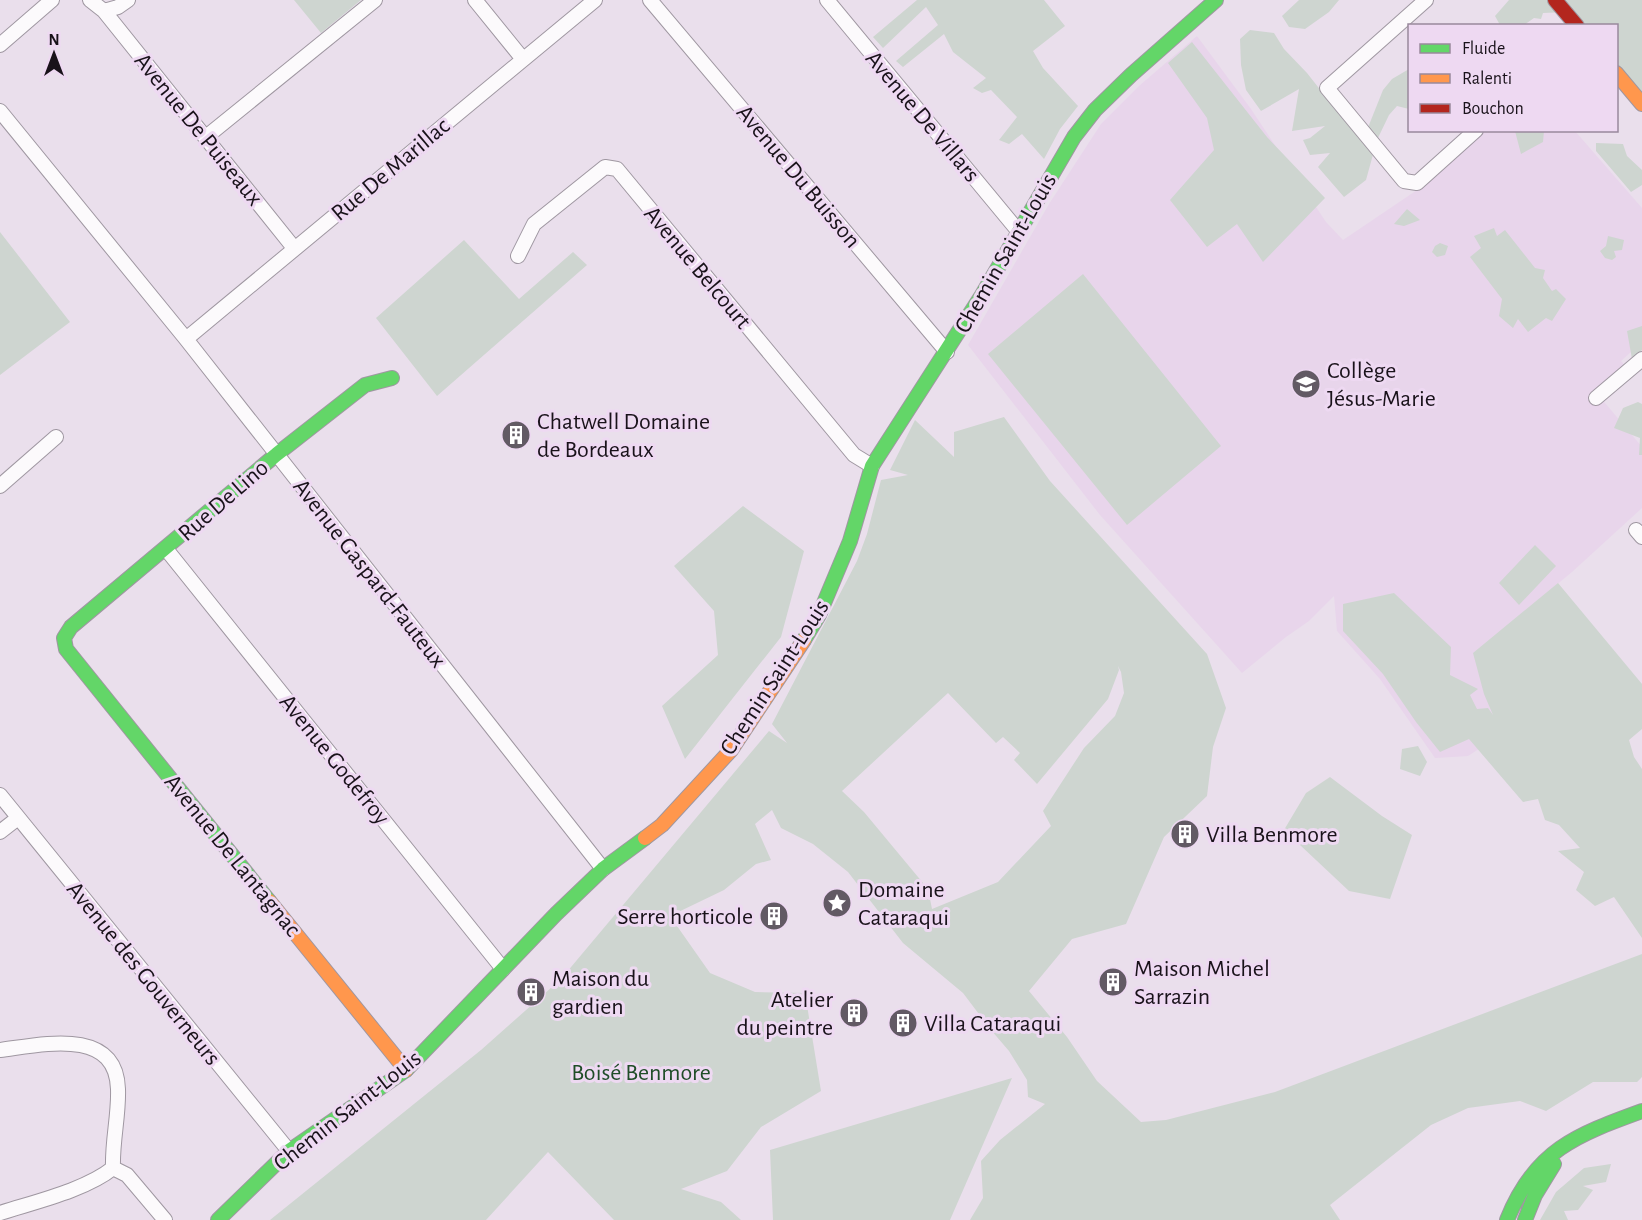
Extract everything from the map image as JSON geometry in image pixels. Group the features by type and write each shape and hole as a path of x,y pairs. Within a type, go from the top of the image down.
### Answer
{"street":[{"path":"0,45 52,0"},
{"name":"Avenue De Puiseaux","path":"90,0 104,11 294,248"},
{"path":"104,11 118,7 128,0"},
{"path":"206,137 375,0"},
{"path":"475,0 522,58"},
{"name":"Rue De Marillac","path":"186,339 522,58 595,0"},
{"name":"Avenue Du Buisson","path":"650,0 947,352"},
{"name":"Avenue De Villars","path":"827,0 1019,232"},
{"name":"Chemin Saint-Louis","path":"218,1220 289,1151 406,1070 603,868 662,825 731,750 819,615 850,541 872,466 947,352 1074,136 1095,110 1131,75 1216,0"},
{"path":"1426,0 1327,88 1404,181 1417,183 1474,132"},
{"path":"1556,0 1576,24"},
{"path":"1618,74 1642,104"},
{"name":"Avenue Gaspard-Fauteux","path":"0,111 186,339 603,868"},
{"name":"Avenue Belcourt","path":"518,256 534,224 605,167 617,169 854,456 872,466"},
{"path":"1596,398 1642,359"},
{"name":"Rue De Lino","path":"64,638 71,627 277,454 365,385 392,378"},
{"path":"0,486 56,437"},
{"name":"Avenue Godefroy","path":"166,549 503,969"},
{"name":"Avenue De Lantagnac","path":"64,638 66,649 406,1070"},
{"name":"Avenue des Gouverneurs","path":"0,795 289,1151"},
{"path":"0,832 18,818"},
{"path":"0,1050 76,1043 97,1050 107,1059 116,1073 118,1090 112,1145 113,1168"},
{"path":"1507,1220 1518,1193 1535,1169 1550,1155 1610,1123 1642,1111"},
{"path":"1525,1220 1534,1195 1546,1174 1569,1144"},
{"path":"0,1213 80,1186 105,1175 113,1168"},
{"path":"113,1168 127,1175 165,1220"}],"shaded area":[{"name":"Collège Jésus-Marie","path":"1197,36 1251,109 1326,222 1343,240 1426,184 1483,132 1576,132 1642,208 1642,342 1621,361 1630,371 1600,397 1642,447 1642,508 1572,572 1474,653 1502,734 1468,756 1435,758 1380,679 1337,631 1334,596 1309,621 1242,673 1100,515 968,345 1049,204 1101,124 1139,86"}],"green space":[{"path":"294,0 361,0 321,33"},
{"path":"917,0 1044,0 1065,26 1033,51 1043,68 1078,106 1060,129 1044,159 1022,134 1009,144 999,140 1017,117 991,90 982,93 973,88 986,78 953,52 944,34 903,67 896,61 938,25 926,7 883,48 873,37"},
{"path":"1299,0 1339,0 1329,12 1305,29 1289,27 1282,16"},
{"path":"1509,0 1642,0 1642,104 1618,74 1618,24 1576,24 1566,12 1543,13 1541,19 1534,18 1525,24 1499,24 1495,16"},
{"path":"1250,30 1274,33 1284,49 1307,73 1348,125 1367,130 1383,90 1392,79 1408,70 1408,109 1397,106 1389,115 1377,140 1366,180 1344,197 1318,167 1330,153 1310,155 1303,140 1310,138 1325,126 1292,131 1299,89 1261,111 1246,90 1241,65 1240,39"},
{"path":"1192,42 1267,137 1325,198 1263,262 1237,224 1207,247 1170,200 1214,150 1207,118 1168,63"},
{"path":"1515,132 1544,132 1543,142 1521,154"},
{"path":"1596,143 1623,144 1627,156 1642,170 1642,185 1631,192 1596,151"},
{"path":"1407,209 1420,220 1404,226 1394,224"},
{"path":"1494,228 1497,236 1505,230 1535,268 1545,270 1543,278 1552,291 1556,289 1566,299 1552,321 1546,318 1528,332 1518,319 1513,328 1499,316 1502,299 1470,257 1481,248 1474,236"},
{"path":"0,232 70,322 0,375"},
{"path":"1608,236 1624,240 1622,250 1614,251 1616,257 1612,260 1605,258 1600,251 1606,246"},
{"path":"464,240 519,299 573,252 587,265 437,396 376,318"},
{"path":"1440,243 1448,246 1445,255 1437,257 1432,252"},
{"path":"1083,274 1221,446 1127,525 988,354"},
{"path":"1642,326 1642,350 1632,359 1627,331"},
{"path":"1638,402 1642,404 1642,455 1639,455 1640,438 1614,428 1623,408"},
{"name":"Boisé Benmore","path":"1004,417 1050,481 1207,654 1226,708 1213,747 1207,796 1164,837 1126,924 1072,939 1029,991 1067,1037 1097,1081 1141,1122 1166,1120 1275,1092 1642,954 1642,1077 1637,1082 1593,1082 1546,1111 1520,1101 1468,1108 1431,1125 1330,1205 1340,1220 970,1220 983,1198 981,1161 1000,1140 1045,1104 1028,1097 1027,1080 1009,1051 963,993 903,943 848,872 813,844 781,828 772,810 755,824 771,860 756,864 724,890 670,916 710,973 755,992 805,993 821,1091 761,1127 727,1171 681,1189 721,1202 741,1220 614,1220 548,1152 486,1220 270,1220 481,1050 561,979 769,731 787,743 772,724 857,561 867,534 881,480 908,475 890,470 915,420 954,457 954,432","holes":["1118,666 1121,672 1124,693 1115,716 1084,748 1043,811 1051,826 998,882 932,909 928,889 864,812 842,791 948,693 996,743 1003,737 1020,753 1014,760 1037,784 1108,699 1119,670"]},
{"path":"743,506 804,551 781,637 685,759 662,706 718,655 714,611 674,566"},
{"path":"1535,545 1556,566 1519,605 1499,583"},
{"path":"1558,583 1642,684 1642,729 1629,740 1634,757 1642,769 1642,938 1614,897 1595,906 1576,890 1584,872 1558,851 1580,848 1559,825 1545,820 1538,799 1523,802 1469,739 1440,752 1383,674 1343,631 1343,604 1394,593 1451,647 1450,675 1478,689 1470,695 1477,709 1488,708 1493,715 1484,694 1473,653"},
{"path":"1418,746 1427,762 1420,776 1400,769 1402,749"},
{"path":"1330,777 1382,816 1412,835 1390,899 1349,891 1284,830 1306,793"},
{"path":"1012,1078 950,1220 773,1220 770,1150"},
{"path":"1611,1164 1606,1182 1583,1186 1593,1190 1578,1210 1564,1211 1568,1220 1540,1220 1556,1192 1584,1168"}],"traffic: fast":[{"path":"804,640 819,615 850,541 872,466 982,295 1074,137 1095,110 1131,75 1216,0"},
{"path":"269,901 66,649 64,638 71,627 277,454 365,385 392,378"},
{"path":"218,1220 289,1151 406,1070 556,914 603,869 645,838"},
{"path":"1507,1220 1518,1196 1531,1177 1560,1148 1597,1128 1642,1111"},
{"path":"1525,1220 1535,1195 1554,1164"}],"traffic: slow":[{"path":"1618,75 1642,104"},
{"path":"645,838 662,825 731,750 804,640"},
{"path":"269,901 406,1070"}],"traffic: jam":[{"path":"1555,0 1575,24"}],"place":[{"name":"Collège Jésus-Marie","path":"1306,384"},
{"name":"Chatwell Domaine de Bordeaux","path":"516,435"},
{"name":"Villa Benmore","path":"1185,834"},
{"name":"Domaine Cataraqui","path":"837,903"},
{"name":"Serre horticole","path":"774,916"},
{"name":"Maison Michel Sarrazin","path":"1113,982"},
{"name":"Maison du gardien","path":"531,992"},
{"name":"Atelier du peintre","path":"854,1013"},
{"name":"Villa Cataraqui","path":"903,1023"}]}
